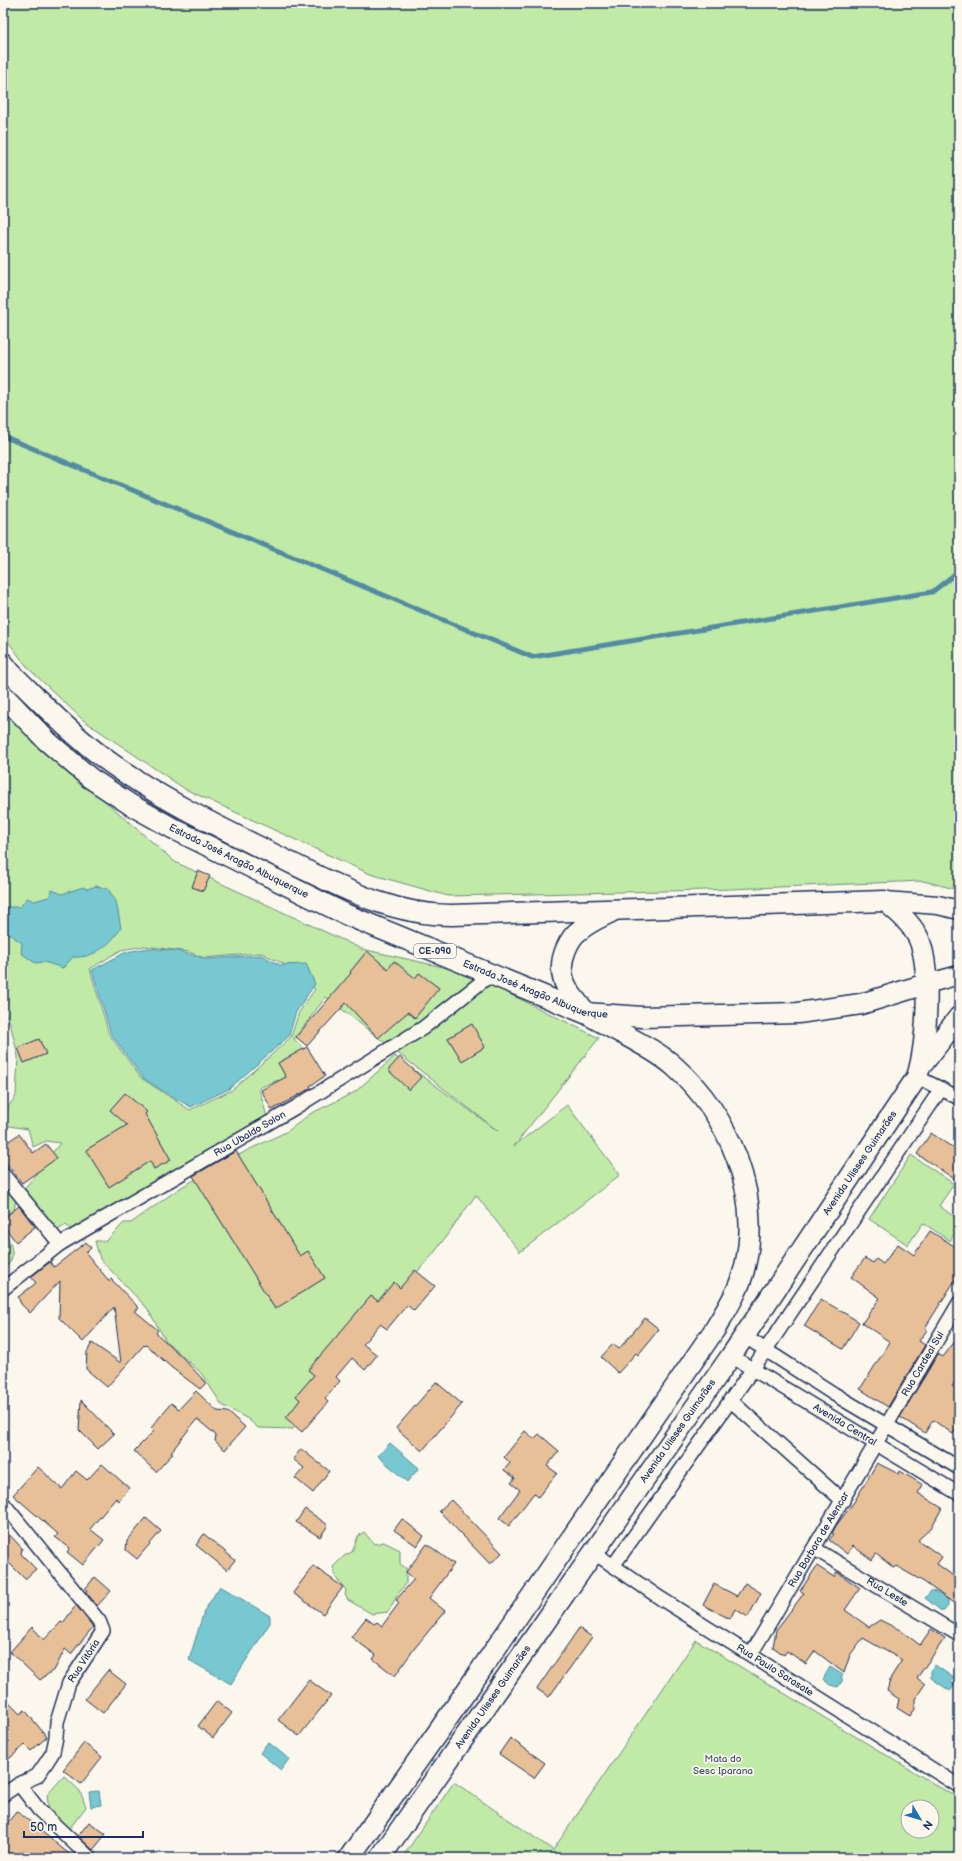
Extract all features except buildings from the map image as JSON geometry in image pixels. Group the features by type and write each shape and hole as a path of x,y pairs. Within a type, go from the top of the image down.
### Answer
{"main road":[{"path":"3,663 39,701 79,738 112,764 146,787 214,825 334,884 387,906 430,915 885,901 938,905 959,910"},
{"name":"Estrada José Aragão Albuquerque","path":"3,695 47,741 90,778 137,808 228,857 347,915 493,973 585,1013 642,1017 798,1013 861,1004 926,984"},
{"name":"Avenida Ulisses Guimarães","path":"380,1858 674,1435 731,1356 919,1071 927,1010 924,968 917,936 909,923 885,901"},
{"path":"349,1858 452,1712 715,1329 735,1296 745,1267 749,1242 748,1200 740,1166 722,1126 712,1109 674,1066 585,1013 563,981 561,971 563,957 568,944 578,930 615,910"},
{"name":"CE-090","path":"926,984 959,975"},
{"path":"919,1071 959,1017"},
{"path":"652,1420 674,1435"}],"street":[{"name":"Rua Ubaldo Solon","path":"3,1289 60,1244 296,1107 423,1028 493,973"},
{"path":"919,1071 941,1089 959,1098"},
{"path":"613,1566 766,1350 941,1089"},
{"path":"3,1174 60,1244"},
{"name":"Rua Cardeal Sul","path":"887,1426 959,1303"},
{"name":"Avenida Central","path":"744,1336 887,1426 959,1468"},
{"name":"Avenida Central","path":"731,1356 876,1444 957,1489"},
{"path":"730,1400 843,1501"},
{"name":"Rua Barbara de Alencar","path":"751,1654 887,1426"},
{"name":"Rua Vitória","path":"3,1503 102,1627 101,1635 69,1683 57,1722 53,1752 37,1776 19,1784"},
{"name":"Rua Leste","path":"815,1549 959,1635"},
{"name":"Rua Paulo Sarasate","path":"593,1552 660,1598 959,1786"},
{"path":"3,1795 19,1784 39,1810 90,1858"}],"green space":[{"path":"3,3 959,3 959,890 923,881 706,890 448,896 370,874 185,789 83,720 28,668 3,635"},
{"path":"3,712 175,862 362,949 465,972 599,1038 514,1146 567,1105 620,1175 520,1252 476,1195 434,1253 368,1328 293,1429 258,1428 248,1419 222,1405 201,1373 166,1341 147,1308 100,1259 95,1241 106,1241 124,1223 131,1223 180,1188 246,1151 288,1131 310,1114 355,1092 395,1056 498,1131 326,997 294,1039 311,1055 284,1090 278,1080 259,1088 267,1117 75,1233 66,1225 56,1231 21,1193 60,1143 46,1141 33,1147 28,1129 3,1125 3,1114 16,1096 18,1056 10,1023 3,1008","holes":["145,946 189,952 204,958 261,953 282,963 315,989 299,1012 291,1037 232,1090 190,1110 141,1078 109,1034 90,969 121,950"]},
{"path":"911,1155 954,1184 939,1206 959,1220 959,1236 955,1233 950,1241 923,1223 908,1245 869,1219"},
{"path":"3,1180 17,1195 14,1210 5,1215 4,1223 12,1250 12,1257 3,1270"},
{"path":"364,1532 374,1544 384,1542 400,1550 400,1564 406,1568 406,1584 398,1594 388,1612 372,1614 348,1600 345,1595 346,1590 336,1578 333,1567 344,1556 352,1552 358,1536"},
{"name":"Mata do Sesc Iparana","path":"696,1640 959,1799 959,1858 402,1858 454,1782 553,1850"},
{"path":"64,1776 80,1791 86,1807 66,1833 50,1820 47,1795"}],"water":[{"path":"96,886 108,889 116,901 121,928 107,945 94,953 88,956 73,957 63,968 44,962 35,963 21,953 22,943 8,933 3,936 3,914 6,907 20,907 27,898 34,901 49,897 52,890 62,894 83,887 87,889"},
{"path":"148,948 178,951 207,959 261,955 280,965 306,964 315,984 296,1012 289,1036 229,1089 191,1107 143,1078 111,1034 92,970 126,952"},
{"path":"390,1443 419,1468 407,1482 378,1456"},
{"path":"220,1586 270,1616 270,1623 231,1684 189,1660 204,1611"},
{"path":"931,1591 936,1592 948,1600 948,1606 944,1611 940,1610 925,1598"},
{"path":"935,1665 954,1678 951,1682 955,1685 950,1691 931,1678 931,1671"},
{"path":"830,1667 843,1675 841,1678 843,1680 838,1687 830,1685 823,1679"},
{"path":"268,1742 289,1759 281,1770 260,1753"},
{"path":"99,1791 101,1805 91,1807 89,1792"}],"waterway":[{"path":"3,436 532,657 932,592 959,571"}]}
